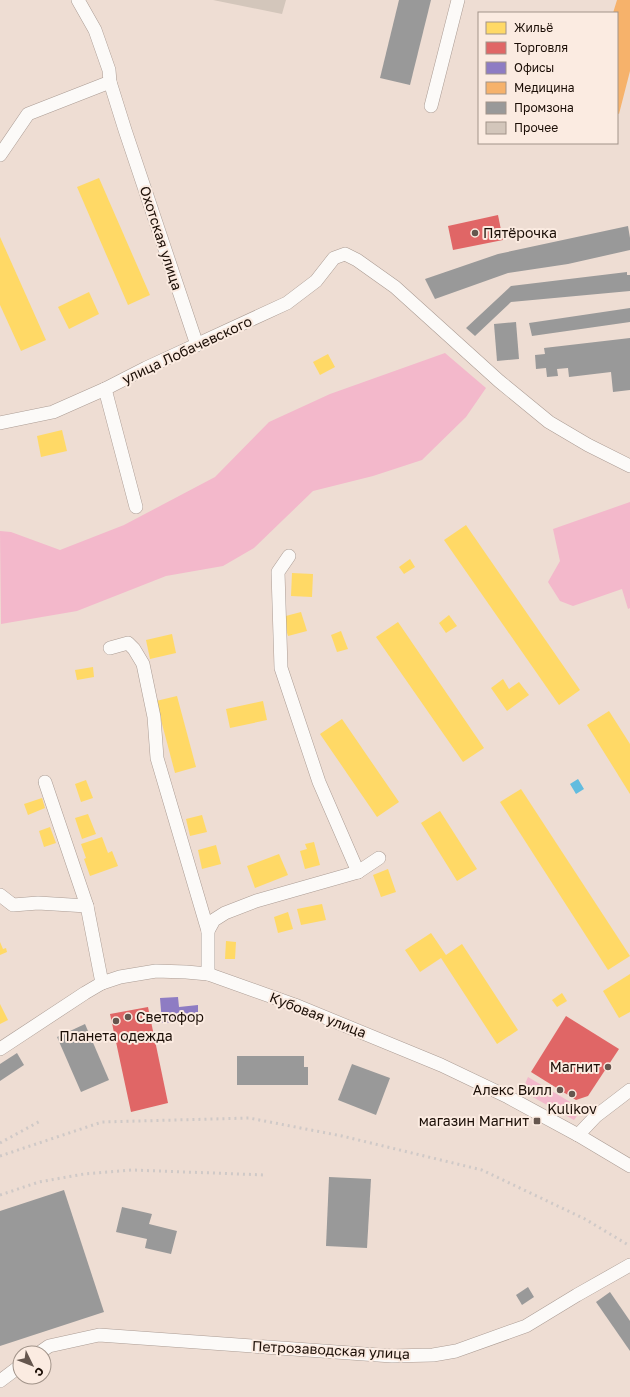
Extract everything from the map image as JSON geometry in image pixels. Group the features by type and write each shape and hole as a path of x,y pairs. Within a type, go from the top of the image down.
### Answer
{"street":[{"path":"431,106 458,0"},
{"name":"Охотская улица","path":"83,3 95,30 109,70 110,82 125,130 197,345"},
{"path":"0,155 28,114 110,82"},
{"name":"улица Лобачевского","path":"0,423 53,412 287,303 316,281 334,258 345,254 357,260 395,287 499,381 549,422 588,445 630,466"},
{"path":"105,389 136,507"},
{"path":"289,556 278,572 281,668 319,782 358,872"},
{"path":"110,648 128,643 134,649 143,664 154,717 157,758 208,931 208,974"},
{"path":"45,782 87,906 102,983"},
{"path":"208,931 214,920 231,911 256,901 358,872 379,858"},
{"path":"0,895 13,904 38,903 87,906"},
{"name":"Кубовая улица","path":"0,1049 102,983 120,977 156,972 208,974 295,1005 442,1065 508,1097 578,1135 630,1166"},
{"path":"578,1135 596,1116 630,1090"},
{"name":"Петрозаводская улица","path":"52,1345 99,1335 392,1356 432,1355 456,1351 526,1326 630,1265"},
{"path":"0,1381 12,1372"}],"shaded area":[{"path":"445,353 486,388 466,417 422,460 373,476 313,491 254,548 223,566 166,576 77,611 1,624 0,531 11,532 60,550 124,525 215,477 269,422 330,394"},
{"path":"630,502 630,608 628,609 622,589 573,606 560,601 548,582 560,561 553,529"},
{"path":"528,1077 582,1109 574,1120 522,1091"}],"water":[{"path":"578,779 584,789 576,794 570,784"}],"building: Жильё":[{"path":"99,178 150,295 128,305 77,187"},
{"path":"0,237 46,340 21,351 0,305"},
{"path":"89,292 99,314 69,329 58,307"},
{"path":"328,354 335,367 320,375 313,362"},
{"path":"62,430 67,451 41,457 37,436"},
{"path":"466,525 580,690 559,705 444,540"},
{"path":"410,559 415,567 404,574 399,567"},
{"path":"292,573 313,574 312,597 291,596"},
{"path":"301,612 307,631 288,636 282,617"},
{"path":"449,615 457,626 446,633 439,623"},
{"path":"398,622 484,748 463,762 376,637"},
{"path":"341,631 348,649 337,652 331,635"},
{"path":"172,634 176,653 150,659 146,640"},
{"path":"93,667 94,677 77,680 75,670"},
{"path":"503,679 509,689 519,682 529,695 507,711 491,688"},
{"path":"177,696 196,767 175,773 156,701"},
{"path":"263,701 267,720 230,728 226,709"},
{"path":"609,711 630,744 630,794 587,725"},
{"path":"342,719 399,802 377,817 320,734"},
{"path":"86,780 93,798 81,802 75,784"},
{"path":"521,789 630,956 608,970 500,802"},
{"path":"42,798 45,808 28,815 24,804"},
{"path":"440,811 477,869 457,881 421,823"},
{"path":"88,814 96,834 82,839 75,818"},
{"path":"202,815 207,832 190,836 186,819"},
{"path":"50,827 56,843 44,847 39,831"},
{"path":"102,837 108,853 112,851 118,866 90,876 81,844"},
{"path":"314,842 320,865 305,869 300,851 307,849 305,844"},
{"path":"216,845 221,864 202,869 198,850"},
{"path":"279,854 288,875 255,888 247,866"},
{"path":"388,869 396,892 381,897 373,875"},
{"path":"322,904 326,920 301,925 297,909"},
{"path":"288,912 293,929 278,933 274,917"},
{"path":"431,933 446,955 462,944 518,1030 497,1044 441,958 420,972 405,950"},
{"path":"226,941 236,942 235,959 225,959"},
{"path":"0,942 3,949 6,948 7,952 0,955"},
{"path":"630,974 630,1012 619,1018 603,991"},
{"path":"562,993 567,1001 557,1007 552,1000"},
{"path":"0,1004 8,1020 0,1024"}],"building: Торговля":[{"name":"Пятёрочка","path":"498,215 503,240 453,250 448,226"},
{"path":"148,1007 168,1103 131,1112 110,1014"},
{"path":"566,1016 619,1049 588,1096 576,1100 531,1072"}],"building: Офисы":[{"path":"178,997 179,1007 198,1005 198,1021 162,1023 160,998"}],"building: Медицина":[{"path":"617,0 630,0 630,71 619,114 618,12 613,12"}],"building: Промзона":[{"path":"399,0 431,0 410,85 380,78"},
{"path":"628,226 630,250 568,264 508,273 435,299 425,279 498,254"},
{"path":"627,272 627,275 630,275 630,291 511,302 475,336 466,328 511,286"},
{"path":"630,308 630,322 532,336 529,323"},
{"path":"516,322 519,359 497,361 494,324"},
{"path":"630,338 630,390 613,392 611,372 569,377 568,368 557,369 558,376 547,377 546,368 536,369 535,355 545,354 544,348"},
{"path":"85,1024 109,1080 81,1092 57,1037"},
{"path":"17,1053 24,1065 0,1081 0,1064"},
{"path":"237,1056 304,1056 304,1067 308,1067 308,1085 237,1085"},
{"path":"352,1064 390,1078 376,1115 338,1100"},
{"path":"329,1177 371,1179 367,1248 326,1246"},
{"path":"64,1190 104,1312 0,1346 0,1211"},
{"path":"122,1207 152,1214 149,1224 177,1231 171,1254 145,1248 147,1239 116,1232"},
{"path":"528,1287 534,1297 522,1305 516,1295"},
{"path":"610,1292 630,1321 630,1351 596,1302"}],"building: Прочее":[{"path":"213,0 286,0 282,14"}],"railway":[{"path":"0,1156 102,1122 249,1118 342,1136 482,1170 585,1219 630,1246"},
{"path":"0,1143 42,1120"},
{"path":"0,1195 39,1182 84,1174 132,1170 266,1175"}],"place":[{"name":"Пятёрочка","path":"475,233"},
{"name":"Светофор","path":"128,1017"},
{"name":"Планета одежда","path":"116,1021"},
{"name":"Магнит","path":"608,1067"},
{"name":"Алекс Вилл","path":"560,1090"},
{"name":"Kulikov","path":"572,1094"},
{"name":"магазин Магнит","path":"537,1121"}]}
